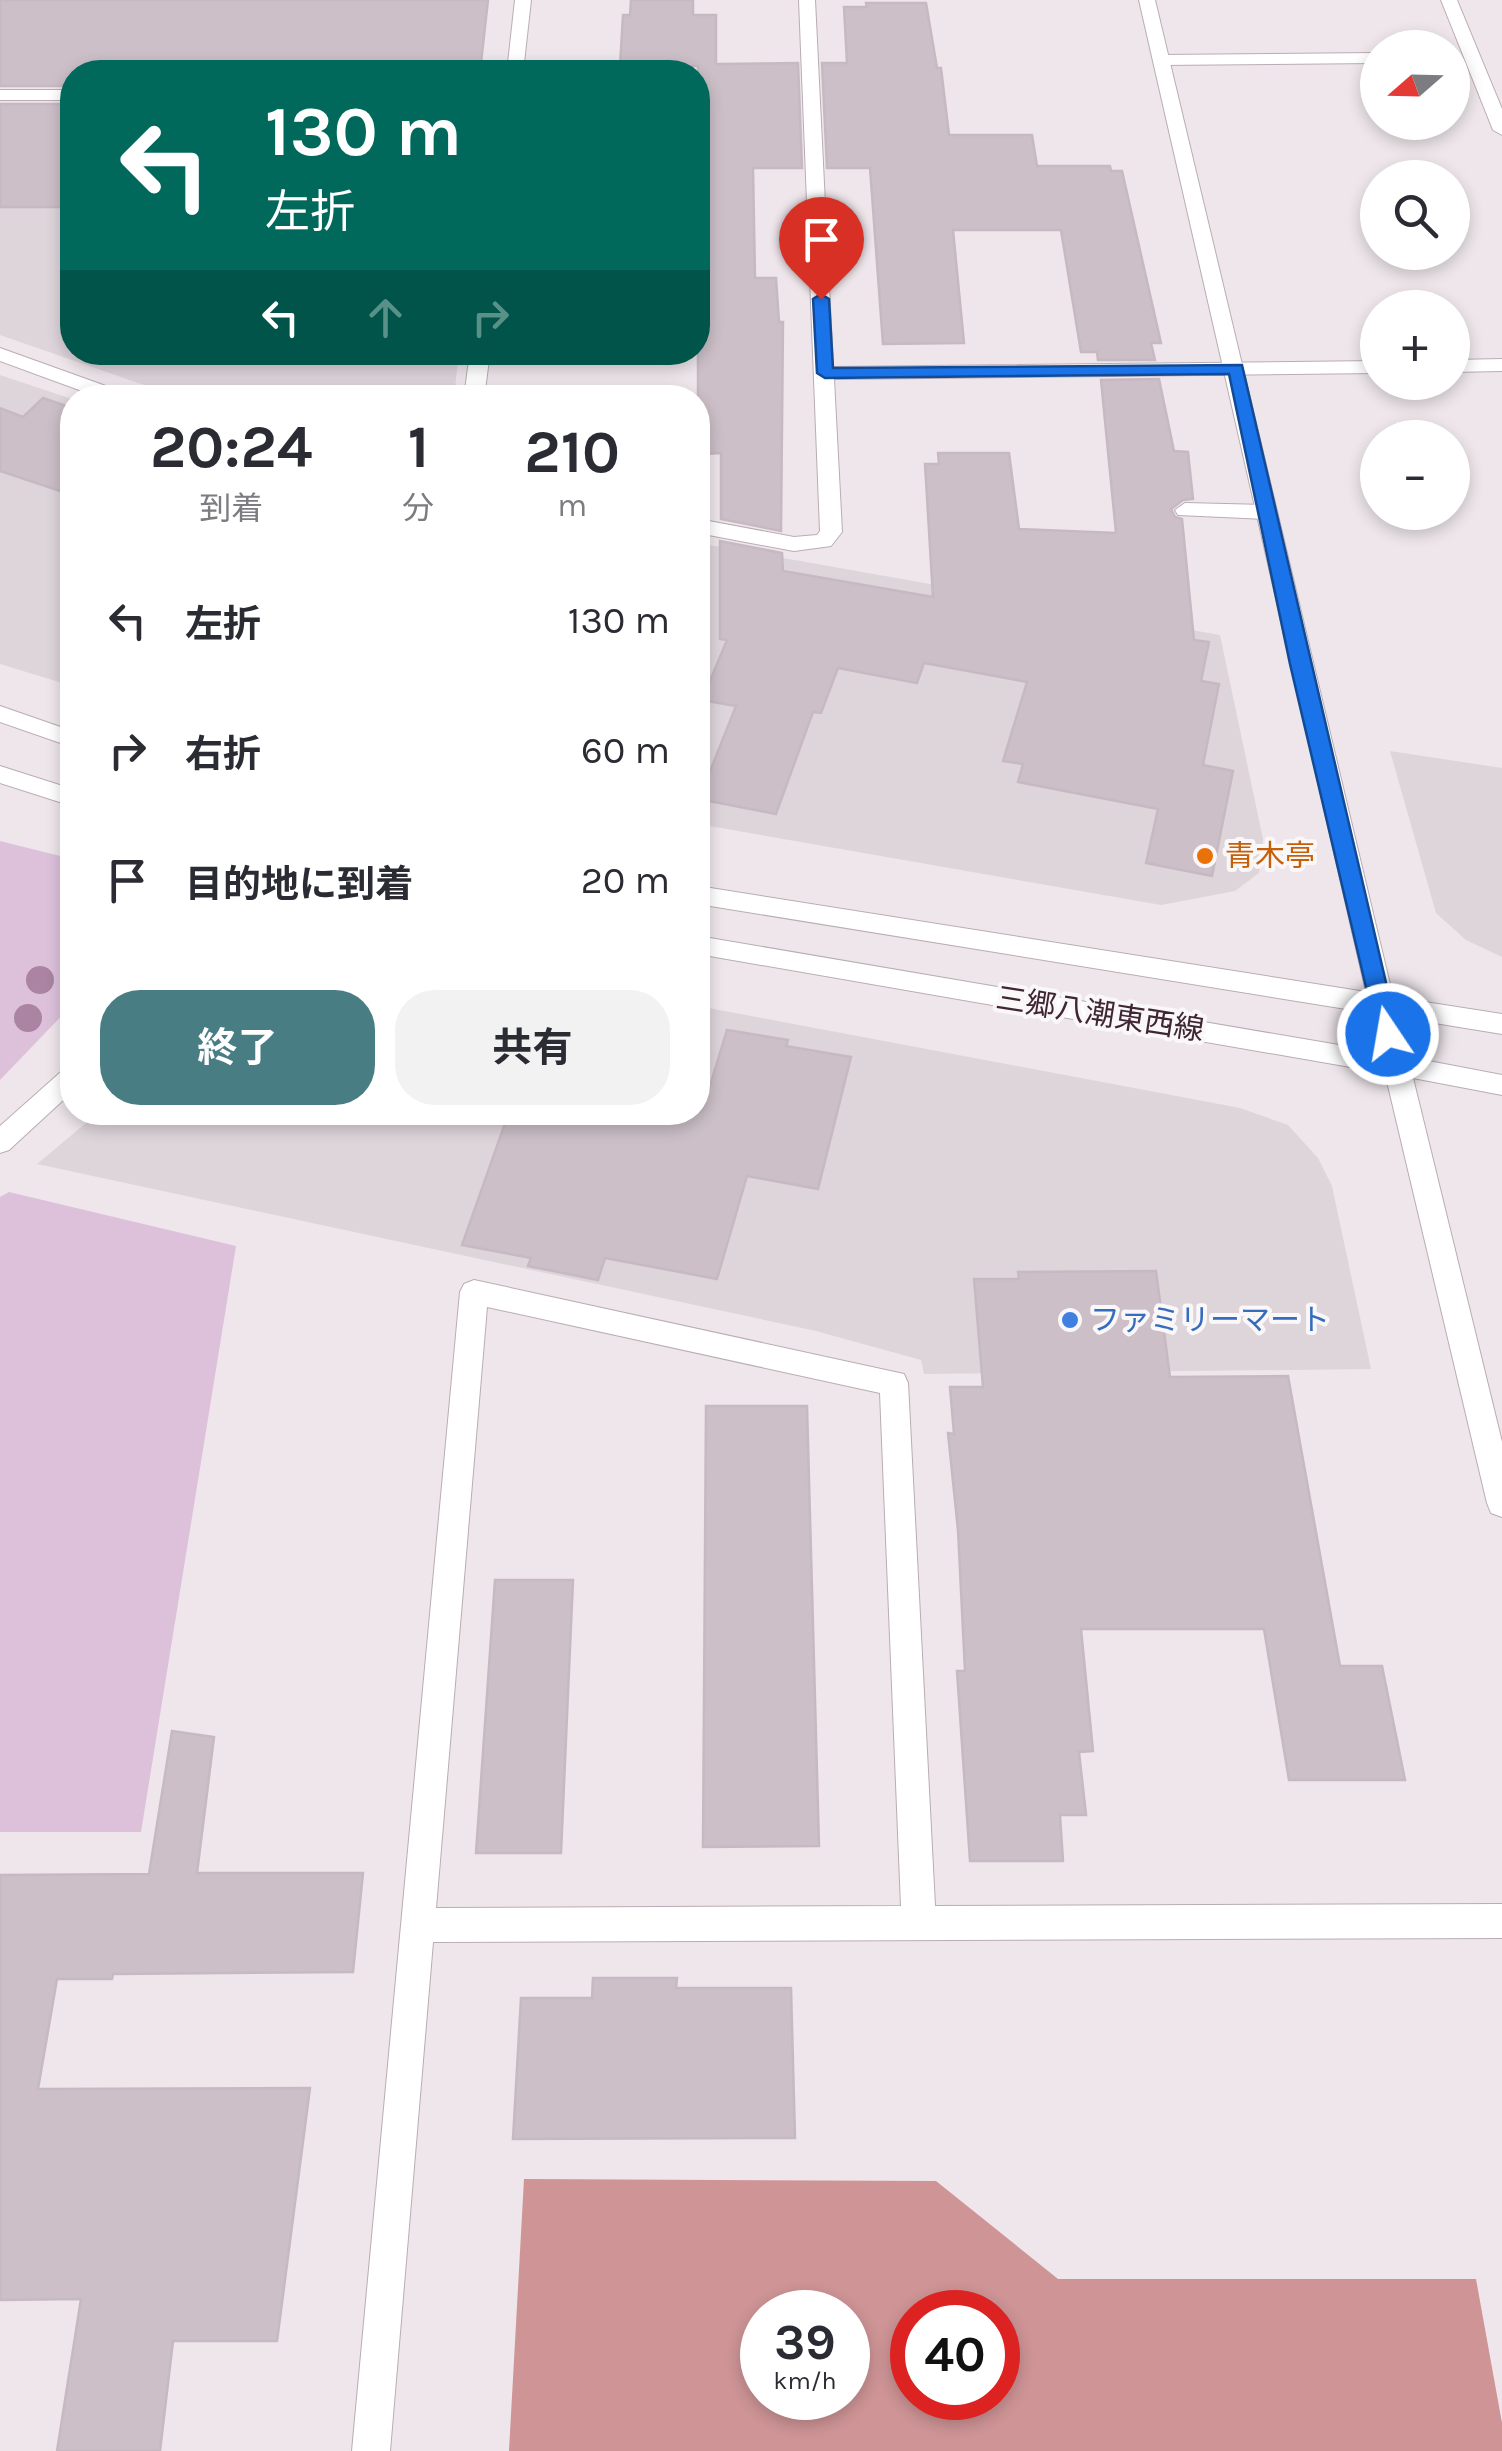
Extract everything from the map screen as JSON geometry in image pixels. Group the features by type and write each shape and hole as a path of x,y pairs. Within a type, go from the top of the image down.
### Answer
{"street":[{"path":"516,60 524,0"},
{"path":"710,528 794,544 823,540 831,532 807,0"},
{"path":"1147,0 1381,1004 1502,1503"},
{"path":"1449,0 1502,130"},
{"path":"1161,60 1360,58"},
{"path":"0,95 60,94"},
{"path":"0,354 85,385"},
{"path":"1470,366 1502,365"},
{"path":"825,373 1360,367"},
{"path":"1185,510 1266,512"},
{"path":"0,714 60,734"},
{"path":"0,774 60,794"},
{"name":"三郷八潮東西線","path":"710,897 1502,1024"},
{"name":"三郷八潮東西線","path":"710,947 1502,1086"},
{"path":"0,1142 60,1089"},
{"path":"371,2451 474,1292 894,1383 919,1922"},
{"path":"418,1924 1502,1920"}],"shaded area":[{"path":"0,103 60,103 60,356 0,335"},
{"path":"86,365 458,365 455,385 138,383"},
{"path":"0,375 60,395 60,682 0,664"},
{"path":"710,545 1220,635 1263,839 1259,873 1235,891 1161,905 710,826"},
{"path":"1390,751 1502,768 1502,957 1466,940 1436,913"},
{"path":"0,841 60,856 60,1018 0,1080"},
{"path":"710,1008 1240,1108 1288,1125 1318,1158 1332,1186 1371,1369 924,1374 921,1360 816,1331 37,1164 84,1125 710,1125"},
{"path":"9,1192 236,1246 141,1832 0,1832 0,1197"},
{"path":"524,2179 936,2181 1058,2279 1476,2279 1502,2423 1502,2451 509,2451"}],"building":[{"path":"0,0 488,0 481,60 60,60 60,86 0,86"},
{"path":"631,0 693,0 693,15 716,15 716,64 798,63 802,168 753,168 755,278 776,278 779,322 783,322 781,531 721,519 721,453 710,454 710,385 698,385 698,365 710,365 710,60 620,60 623,15 630,15"},
{"path":"866,3 926,3 937,68 941,68 949,135 1032,135 1037,166 1110,166 1111,171 1122,171 1161,343 1151,343 1155,360 1098,360 1097,352 1081,352 1061,230 953,230 964,343 883,344 870,168 827,168 822,63 847,63 844,7 867,7"},
{"path":"0,104 60,104 60,207 0,207"},
{"path":"1159,379 1174,451 1188,452 1193,499 1183,500 1171,509 1175,517 1182,519 1194,640 1209,642 1201,681 1219,684 1203,765 1233,771 1212,876 1146,863 1158,809 1018,782 1023,764 1003,761 1027,682 924,663 917,683 838,668 821,713 813,712 776,814 710,801 710,771 736,706 710,701 710,681 727,640 720,639 720,541 782,553 783,571 933,597 925,464 939,464 938,453 1009,453 1019,529 1116,533 1101,380"},
{"path":"43,398 60,404 60,491 0,471 0,408 23,417"},
{"path":"727,1030 788,1040 786,1046 851,1057 818,1189 747,1176 717,1279 605,1258 598,1280 528,1266 531,1258 462,1245 504,1125 710,1125 710,1086"},
{"path":"1156,1271 1170,1377 1288,1376 1340,1666 1382,1666 1405,1780 1289,1780 1264,1629 1081,1629 1093,1751 1079,1752 1086,1815 1060,1815 1063,1861 970,1861 957,1671 965,1671 958,1530 948,1433 954,1434 950,1387 983,1387 974,1279 1019,1279 1018,1272"},
{"path":"706,1406 807,1406 819,1846 703,1847"},
{"path":"495,1580 573,1580 561,1853 476,1853"},
{"path":"172,1731 214,1737 197,1873 363,1873 353,1972 113,1974 112,1979 57,1979 38,2089 310,2088 277,2341 173,2341 160,2451 57,2451 81,2299 0,2300 0,1875 149,1874"},
{"path":"593,1978 677,1978 676,1988 791,1988 795,2138 513,2139 521,1998 592,1998"}],"place":[{"name":"青木亭","path":"1205,856"},
{"name":"ファミリーマート","path":"1070,1320"}],"route":[{"path":"821,299 825,373 1236,369 1300,664 1388,1034"}]}
